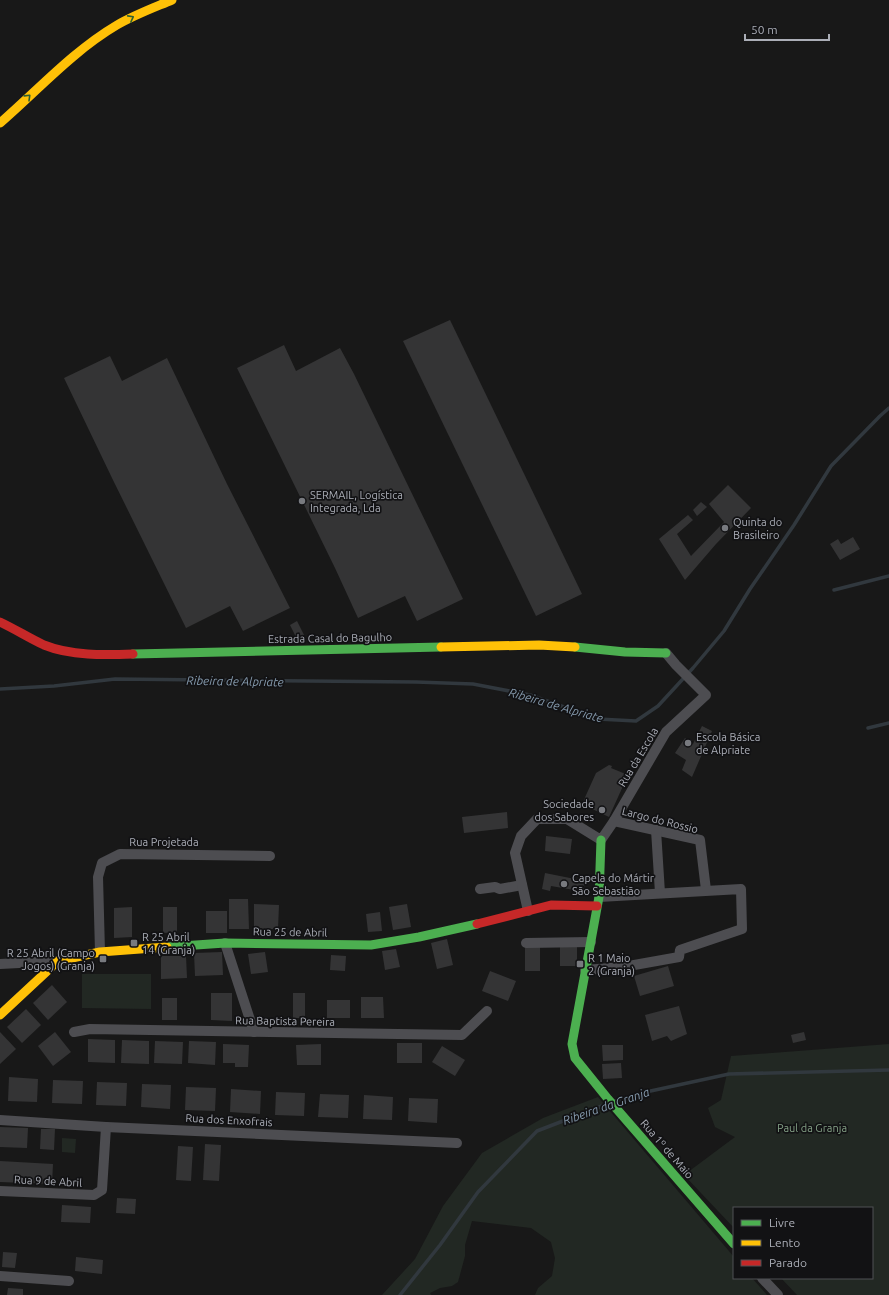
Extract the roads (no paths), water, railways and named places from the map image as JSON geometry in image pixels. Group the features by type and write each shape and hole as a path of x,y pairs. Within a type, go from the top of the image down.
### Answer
{"street":[{"path":"0,123 59,69 110,29 145,11 172,0"},
{"path":"111,18 123,11"},
{"path":"88,34 99,25"},
{"path":"0,111 29,84"},
{"name":"Estrada Casal do Bagulho","path":"0,622 45,646 96,655 539,645 568,646 625,652 666,653"},
{"name":"Rua da Escola","path":"601,840 614,821 666,732 706,695 666,653"},
{"path":"528,910 515,853 521,836 537,819 567,819 601,840 598,901 660,893 741,889 742,929 680,950 679,957 623,967 585,970"},
{"name":"Largo do Rossio","path":"614,821 700,840 706,890"},
{"path":"656,830 660,893"},
{"name":"Rua Projetada","path":"100,952 98,877 102,863 120,854 270,856"},
{"path":"480,889 495,887 500,889 522,885"},
{"name":"Rua 25 de Abril","path":"58,961 100,952 225,943 371,945 419,937 496,920 528,910 551,905 598,901"},
{"name":"Rua 1º de Maio","path":"598,901 572,1044 575,1058 611,1102 733,1243"},
{"path":"526,943 591,942"},
{"path":"225,943 254,1032"},
{"path":"0,964 58,961"},
{"path":"0,1015 58,961"},
{"name":"Rua Baptista Pereira","path":"74,1032 90,1030 462,1035 487,1011"},
{"name":"Rua dos Enxofrais","path":"0,1120 106,1127 457,1143"},
{"name":"Rua 9 de Abril","path":"0,1190 94,1195 102,1190 106,1127"},
{"path":"0,1276 69,1281"},
{"path":"763,1279 778,1295"}],"waterway":[{"name":"Ribeira de Alpriate","path":"0,689 54,686 115,679 416,682 473,684 530,695 598,719 636,721 658,706 724,631 831,466 889,408"},
{"path":"834,590 889,576"},
{"path":"868,728 889,723"},
{"name":"Ribeira da Granja","path":"615,1101 646,1092 729,1074 889,1070"},
{"name":"Ribeira da Granja","path":"400,1295 440,1245 478,1192 537,1131 607,1104"}],"place":[{"name":"SERMAIL, Logística Integrada, Lda","path":"302,501"},
{"name":"Quinta do Brasileiro","path":"725,528"},
{"name":"Escola Básica de Alpriate","path":"688,743"},
{"name":"Sociedade dos Sabores","path":"602,810"},
{"name":"Capela do Mártir São Sebastião","path":"564,884"},
{"name":"R 25 Abril 14 (Granja)","path":"134,943"},
{"name":"R 25 Abril (Campo Jogos) (Granja)","path":"103,959"},
{"name":"R 1 Maio 2 (Granja)","path":"580,964"}],"park label":[{"name":"Paul da Granja","path":"812,1128"}]}
